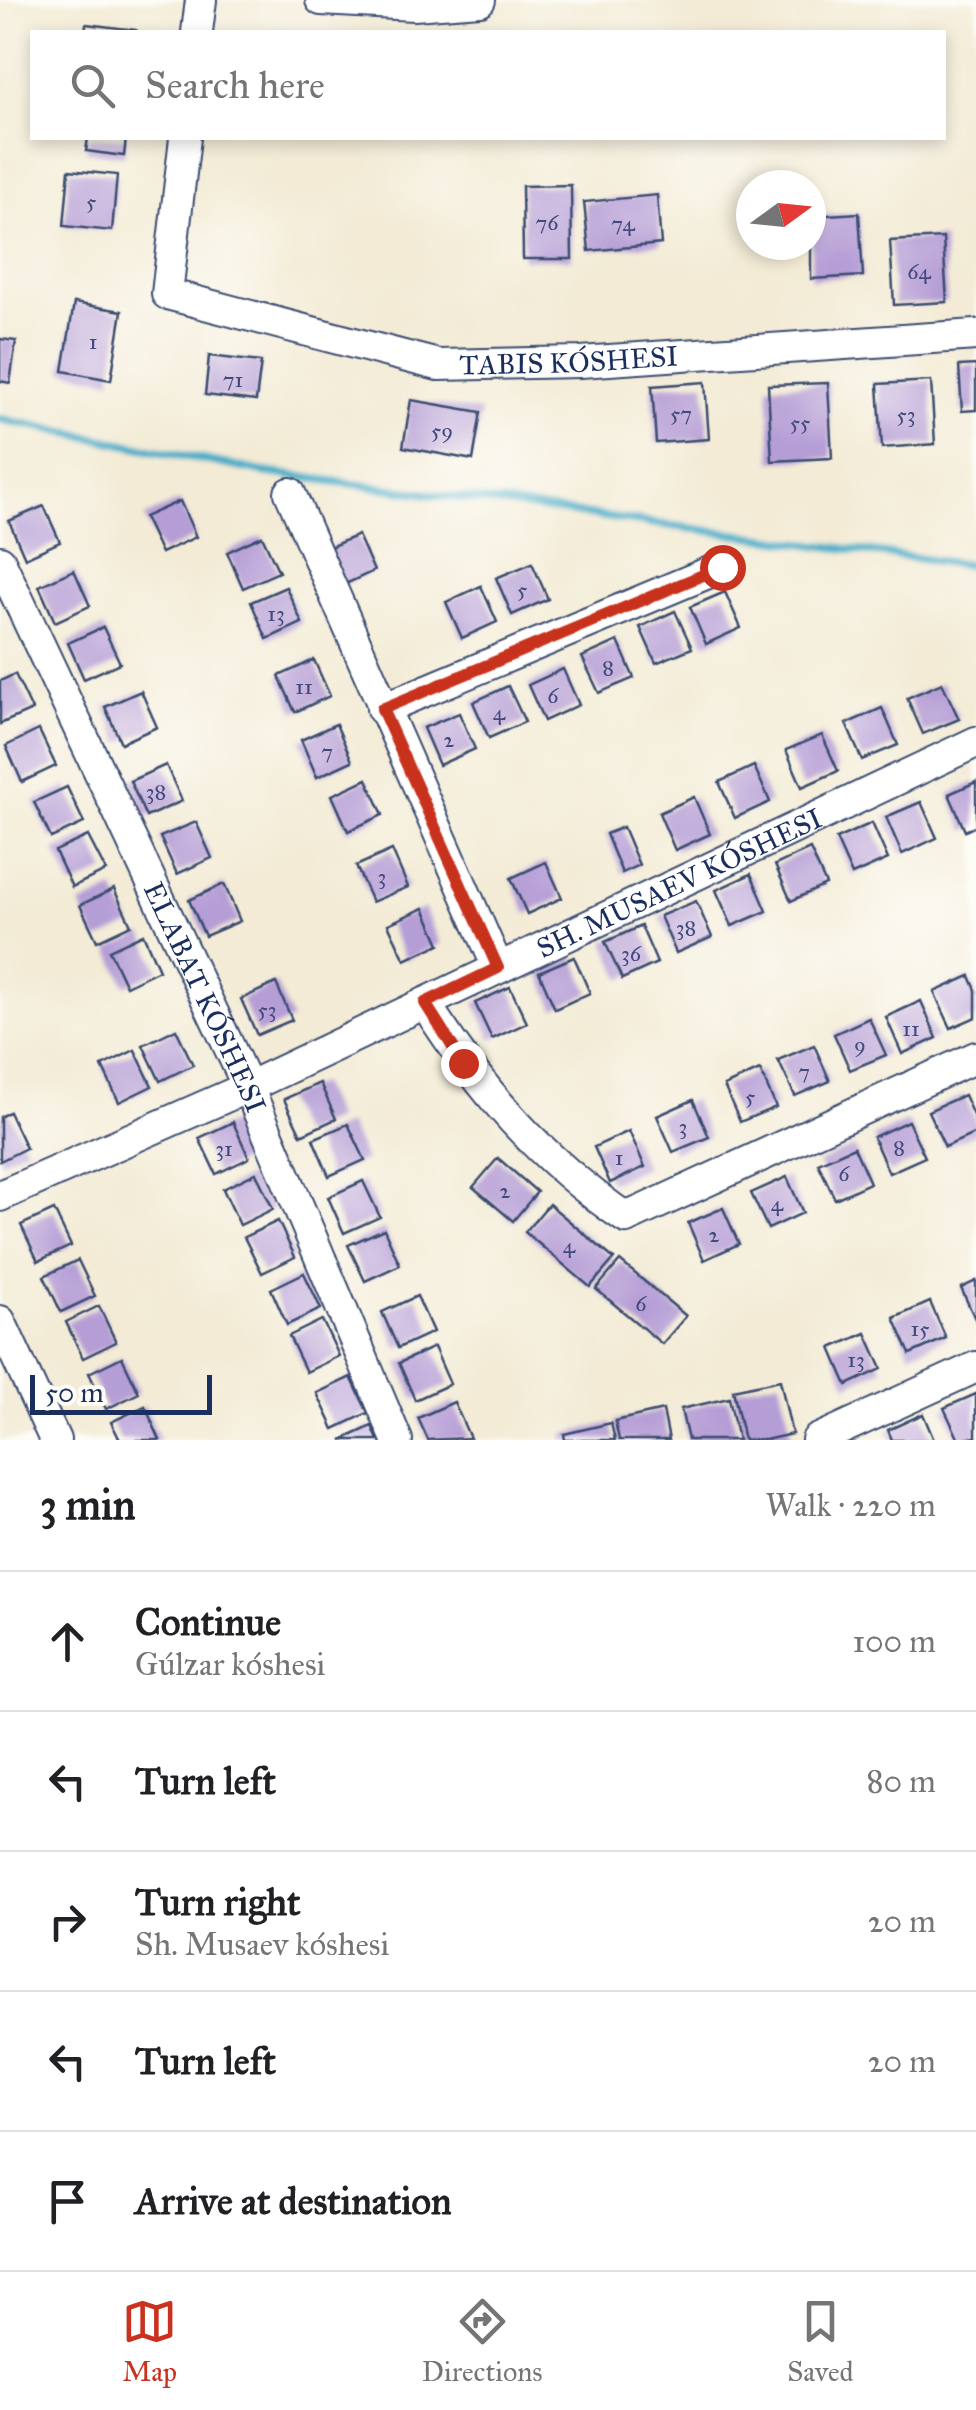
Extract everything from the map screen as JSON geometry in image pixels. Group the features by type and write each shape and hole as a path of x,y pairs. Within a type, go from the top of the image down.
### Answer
{"street":[{"path":"197,30 201,0"},
{"path":"321,0 414,5 480,0"},
{"path":"185,140 167,294 438,365 580,362 976,335"},
{"path":"290,493 498,968"},
{"name":"ELABAT KÓSHESI","path":"0,560 248,1087 397,1440"},
{"path":"382,709 722,567"},
{"name":"SH. MUSAEV KÓSHESI","path":"0,1196 248,1087 976,742"},
{"path":"425,1003 463,1063 510,1119 578,1185 626,1218 976,1057"},
{"path":"0,1321 55,1440"},
{"path":"817,1440 976,1367"}],"building":[{"path":"86,24 136,30 85,30"},
{"path":"88,140 126,140 124,156 86,151"},
{"path":"69,170 117,175 112,231 64,226"},
{"path":"571,185 572,259 523,259 522,186"},
{"path":"657,195 661,244 589,251 584,202"},
{"path":"859,213 863,276 811,279 811,260 826,260 826,215"},
{"path":"943,238 947,302 894,305 890,241"},
{"path":"74,303 122,311 111,380 63,371"},
{"path":"0,339 16,341 10,383 0,381"},
{"path":"209,356 261,362 256,401 205,395"},
{"path":"976,365 976,410 962,411 959,366"},
{"path":"931,381 935,444 882,448 878,384"},
{"path":"705,382 709,439 656,443 652,386"},
{"path":"828,383 832,458 772,461 768,385"},
{"path":"411,400 481,412 473,460 403,447"},
{"path":"180,501 196,537 161,553 144,517"},
{"path":"44,506 60,542 25,558 9,521"},
{"path":"358,535 374,571 339,587 323,550"},
{"path":"262,536 279,572 243,588 227,552"},
{"path":"532,563 548,599 512,615 496,578"},
{"path":"74,570 90,606 55,622 39,586"},
{"path":"481,586 497,622 462,638 446,602"},
{"path":"286,587 302,623 267,639 251,602"},
{"path":"725,592 741,628 706,644 690,607"},
{"path":"675,611 692,648 656,663 640,627"},
{"path":"103,627 120,663 84,679 68,643"},
{"path":"618,641 634,678 599,693 582,657"},
{"path":"314,660 330,696 295,712 279,676"},
{"path":"563,669 579,705 544,721 528,685"},
{"path":"15,674 32,710 0,724 0,681"},
{"path":"942,683 959,719 923,734 907,698"},
{"path":"508,686 525,722 489,738 473,702"},
{"path":"141,691 157,727 121,743 105,707"},
{"path":"882,708 898,745 862,760 846,724"},
{"path":"459,713 475,749 439,765 423,728"},
{"path":"336,724 352,761 317,777 301,740"},
{"path":"39,730 56,766 22,782 6,746"},
{"path":"822,735 838,771 802,787 786,750"},
{"path":"166,765 182,801 146,817 130,781"},
{"path":"754,766 770,802 735,818 719,782"},
{"path":"367,779 383,815 348,831 332,795"},
{"path":"976,782 976,826 965,831 949,794"},
{"path":"67,787 84,823 51,838 34,802"},
{"path":"694,797 710,834 675,850 659,813"},
{"path":"921,802 937,838 902,854 886,817"},
{"path":"196,822 212,858 177,874 160,837"},
{"path":"872,823 888,859 852,875 836,839"},
{"path":"623,827 639,865 622,873 606,834"},
{"path":"88,836 106,871 72,887 55,851"},
{"path":"810,849 826,885 791,901 775,865"},
{"path":"392,850 408,887 372,902 356,866"},
{"path":"546,862 562,898 527,914 511,878"},
{"path":"751,874 767,911 732,926 716,890"},
{"path":"224,884 240,921 205,936 189,900"},
{"path":"114,889 131,925 97,941 80,905"},
{"path":"696,901 712,937 676,953 660,916"},
{"path":"424,908 440,944 405,960 388,924"},
{"path":"641,926 657,963 622,979 605,942"},
{"path":"143,934 159,970 126,986 109,950"},
{"path":"574,957 590,993 555,1009 539,972"},
{"path":"970,976 976,990 976,1017 951,1028 934,992"},
{"path":"276,983 292,1020 257,1035 241,999"},
{"path":"510,987 527,1023 492,1039 475,1003"},
{"path":"921,1001 937,1038 902,1054 886,1017"},
{"path":"869,1018 886,1055 850,1070 834,1034"},
{"path":"176,1029 193,1065 160,1081 143,1045"},
{"path":"814,1045 830,1081 795,1096 778,1060"},
{"path":"135,1050 152,1086 119,1102 102,1066"},
{"path":"760,1070 776,1107 740,1122 724,1086"},
{"path":"320,1083 336,1119 301,1135 284,1099"},
{"path":"964,1095 976,1122 976,1133 945,1147 928,1111"},
{"path":"693,1100 709,1137 673,1152 657,1116"},
{"path":"9,1112 26,1148 0,1161 0,1117"},
{"path":"908,1121 925,1157 889,1173 873,1137"},
{"path":"233,1122 249,1158 216,1174 199,1138"},
{"path":"348,1124 365,1160 329,1176 313,1139"},
{"path":"629,1131 645,1167 610,1183 594,1147"},
{"path":"854,1147 870,1183 835,1199 818,1163"},
{"path":"498,1158 537,1192 513,1221 473,1187"},
{"path":"256,1173 273,1209 240,1225 223,1189"},
{"path":"787,1177 803,1213 768,1229 751,1193"},
{"path":"363,1181 380,1217 344,1233 328,1197"},
{"path":"549,1204 614,1259 590,1287 525,1232"},
{"path":"723,1208 739,1244 704,1260 688,1223"},
{"path":"54,1210 71,1246 38,1261 21,1225"},
{"path":"278,1221 295,1257 262,1273 244,1237"},
{"path":"384,1229 400,1265 365,1281 348,1245"},
{"path":"78,1260 95,1296 61,1312 44,1276"},
{"path":"620,1261 686,1316 662,1344 596,1289"},
{"path":"304,1273 321,1309 287,1325 271,1289"},
{"path":"976,1281 976,1321 961,1288"},
{"path":"417,1296 433,1332 398,1348 382,1312"},
{"path":"930,1302 946,1338 910,1354 894,1318"},
{"path":"99,1306 116,1342 83,1358 66,1322"},
{"path":"322,1320 339,1356 306,1372 289,1336"},
{"path":"866,1333 882,1369 847,1385 831,1348"},
{"path":"434,1347 450,1384 415,1400 399,1363"},
{"path":"122,1357 139,1393 106,1409 89,1373"},
{"path":"351,1377 368,1413 334,1429 317,1393"},
{"path":"780,1380 792,1434 744,1440 733,1390"},
{"path":"976,1394 976,1437 959,1440 944,1408"},
{"path":"729,1398 738,1440 688,1440 681,1409"},
{"path":"454,1402 470,1438 428,1440 418,1418"},
{"path":"145,1406 160,1440 120,1440 111,1422"},
{"path":"663,1410 669,1440 619,1440 615,1421"},
{"path":"923,1414 934,1440 892,1440 888,1430"},
{"path":"611,1423 615,1440 565,1440 564,1434"},
{"path":"372,1426 378,1440 342,1440"}],"waterway":[{"path":"0,419 263,472 976,566"}],"route":[{"path":"463,1063 425,1003 498,968 382,709 722,567"}]}
